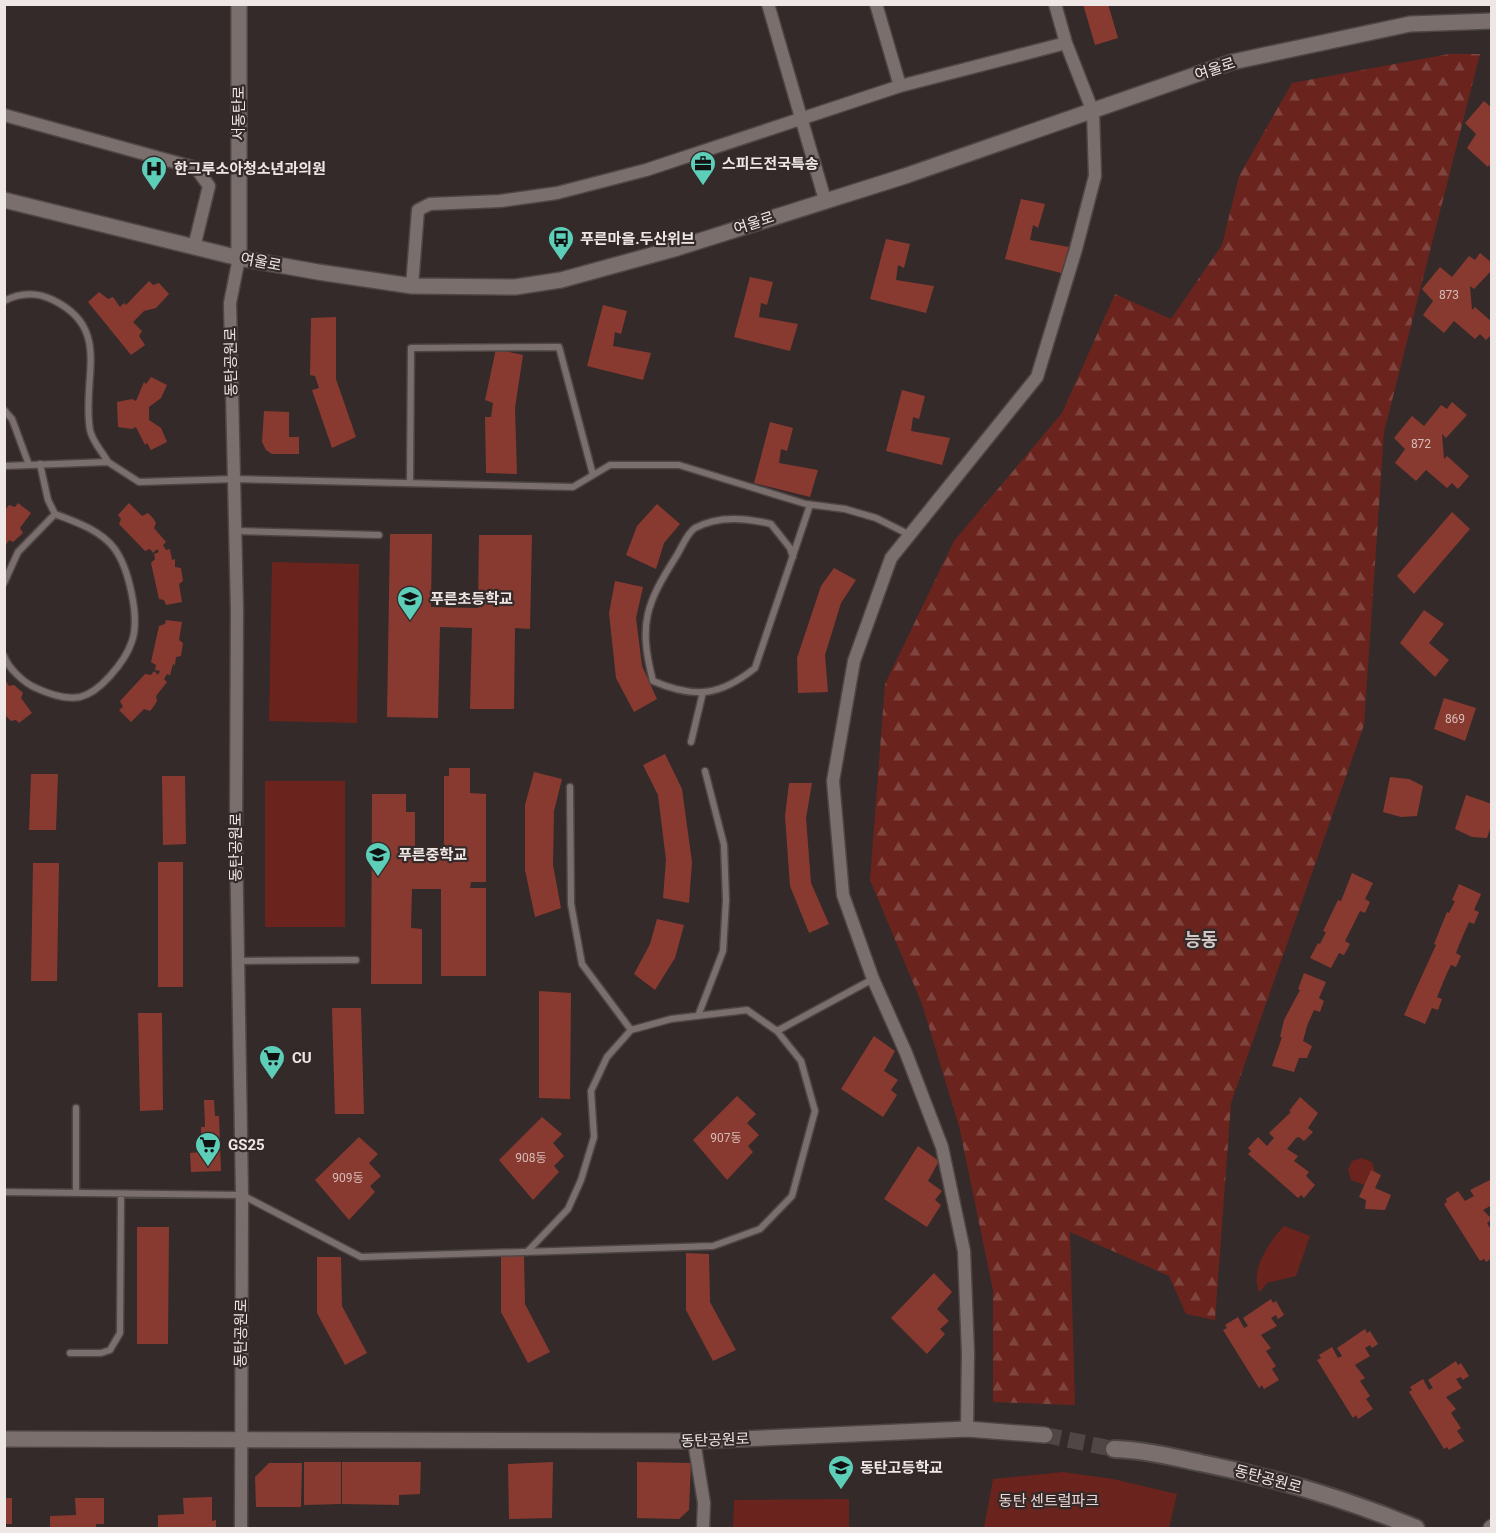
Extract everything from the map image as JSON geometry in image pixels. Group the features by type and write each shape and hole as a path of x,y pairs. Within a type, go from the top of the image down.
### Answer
{"main road":[{"name":"동탄공원로","path":"1114,1449 1136,1450 1248,1472 1368,1508 1416,1528"}],"street":[{"name":"서동탄로","path":"239,4 239,258"},
{"path":"768,4 825,200"},
{"path":"876,4 900,86"},
{"path":"966,1429 968,1353 962,1239 942,1147 906,1053 873,979 843,894 834,781 854,661 891,558 1036,376 1095,177 1093,112 1066,43 1055,4"},
{"name":"여울로","path":"4,200 239,258 412,286 515,287 561,280 674,249 1093,112 1232,62 1410,24 1491,21"},
{"path":"412,286 418,210 430,204 500,201 557,193 646,170 900,86 1066,43"},
{"path":"4,115 196,168 209,186 194,247"},
{"name":"동탄공원로","path":"239,258 230,303 235,531 237,961 242,1195 240,1438"},
{"name":"동탄공원로","path":"4,1439 694,1441 966,1429 1045,1435"},
{"path":"240,1438 241,1528"},
{"path":"694,1441 704,1503 703,1528"}],"lane":[{"path":"4,301 12,296 38,293 66,307 84,323 92,356 88,394 90,433 108,462 139,482 234,479 573,487 610,465 679,465 810,505 845,509 876,518 910,535"},
{"path":"410,483 411,348 559,347 593,475"},
{"path":"4,410 12,419 30,465"},
{"path":"4,466 108,462"},
{"path":"4,656 28,685 52,695 80,697 99,688 121,664 133,640 133,607 128,576 114,548 88,526 55,514 48,500 40,464"},
{"path":"793,557 790,549 771,524 732,518 707,522 692,530 657,585 648,607 645,648 653,681 673,690 703,692 734,686 756,668 793,557 810,505"},
{"path":"4,583 18,552 55,514"},
{"path":"235,531 378,535"},
{"path":"691,742 703,692"},
{"path":"698,1016 723,951 726,900 724,845 705,771"},
{"path":"570,787 571,904 582,964 631,1030"},
{"path":"237,961 356,960"},
{"path":"777,1031 873,979"},
{"path":"4,1192 242,1195 362,1257 527,1252 713,1246 760,1229 792,1196 815,1111 801,1061 777,1031 747,1010 671,1019 631,1030 607,1056 591,1091 594,1137 581,1180 568,1209 527,1252"},
{"path":"76,1108 76,1193"},
{"path":"70,1353 101,1353 110,1350 120,1333 121,1194"}],"green space":[{"path":"1449,54 1480,54 1384,432 1364,725 1231,1103 1215,1320 1186,1314 1169,1276 1070,1232 1075,1405 993,1402 993,1290 959,1126 922,1004 870,880 885,684 954,541 1062,413 1115,294 1171,319 1222,245 1239,176 1292,83"},
{"path":"272,562 359,564 357,723 269,721"},
{"path":"265,781 345,781 345,927 265,927"},
{"path":"1362,1158 1372,1162 1375,1172 1371,1170 1364,1185 1351,1180 1348,1170 1352,1161"},
{"path":"1284,1226 1310,1236 1296,1276 1267,1283 1260,1292 1257,1276 1262,1257"},
{"name":"동탄 센트럴파크","path":"1063,1472 1113,1479 1177,1494 1169,1528 984,1528 993,1479"},
{"path":"849,1499 849,1528 733,1528 734,1500"}],"building":[{"path":"1083,4 1108,4 1118,38 1095,45"},
{"path":"1484,101 1492,108 1492,162 1488,167 1467,148 1476,134 1465,123"},
{"path":"1021,199 1045,204 1038,228 1033,225 1030,240 1069,247 1061,273 1005,259"},
{"path":"886,239 910,244 904,268 898,265 896,280 934,286 926,313 870,299"},
{"path":"1480,253 1492,263 1492,270 1474,289 1470,286 1472,310 1475,307 1492,322 1492,334 1486,340 1480,334 1475,339 1454,321 1444,333 1423,315 1433,301 1422,289 1440,267 1452,277 1469,256 1475,260"},
{"path":"750,277 773,282 767,305 761,303 759,317 798,324 790,351 734,337"},
{"path":"149,281 153,285 159,283 169,294 156,308 144,311 133,322 142,331 139,336 145,345 131,355 88,302 99,292 108,299 113,297 120,307 124,303 126,305"},
{"path":"603,305 627,311 621,334 615,332 613,346 651,353 643,380 587,366"},
{"path":"336,317 336,379 356,437 332,448 312,390 319,388 315,376 310,375 311,318"},
{"path":"496,349 523,355 515,408 517,474 486,473 485,417 491,417 493,403 485,400"},
{"path":"151,377 167,385 161,398 149,407 149,420 161,428 167,442 151,450 147,443 145,445 136,427 132,429 118,427 117,402 132,399 136,401 144,382 146,384"},
{"path":"902,390 925,396 919,419 913,417 911,431 950,438 942,465 886,451"},
{"path":"1452,402 1467,415 1446,438 1442,434 1444,459 1447,456 1469,476 1458,489 1452,483 1447,488 1426,470 1416,481 1395,463 1405,449 1394,438 1412,416 1424,426 1441,405 1447,409"},
{"path":"264,411 289,412 289,437 299,437 299,454 272,454 266,450 262,442"},
{"path":"770,422 793,428 787,451 781,449 779,463 818,470 810,497 754,483"},
{"path":"18,503 31,513 20,528 23,533 13,542 9,540 4,548 4,511 9,505 15,507"},
{"path":"129,503 142,516 148,513 153,518 156,523 154,528 166,542 163,545 166,550 170,549 172,560 175,559 175,567 181,568 183,581 179,584 182,602 166,605 164,600 159,599 151,563 155,559 154,554 159,552 157,549 153,553 150,549 145,551 119,524 121,519 118,515"},
{"path":"657,504 680,524 664,543 656,569 626,555 637,526"},
{"path":"1452,512 1470,529 1414,594 1397,576"},
{"path":"390,534 432,534 431,607 478,608 479,535 532,535 530,629 515,628 514,709 470,709 472,628 440,627 438,718 387,717"},
{"path":"834,568 856,580 841,603 825,655 828,692 798,693 797,658 821,586"},
{"path":"615,581 643,587 636,618 642,666 657,699 634,712 616,678 609,613"},
{"path":"1424,610 1444,624 1429,643 1449,660 1435,677 1400,643"},
{"path":"166,620 182,622 179,640 183,643 181,656 176,657 170,675 167,674 164,679 167,682 156,696 157,701 154,706 150,711 144,709 131,722 119,710 123,707 120,701 145,674 151,675 154,671 158,675 160,671 155,670 156,665 151,662 159,626 165,624"},
{"path":"4,678 9,686 14,685 23,693 21,698 32,713 19,723 16,720 11,721 4,714"},
{"path":"1444,698 1476,708 1465,741 1434,729"},
{"path":"665,754 682,789 692,862 689,903 663,898 666,860 658,795 643,765"},
{"path":"449,768 470,768 470,793 486,794 486,882 471,882 470,888 486,888 486,976 441,976 441,889 412,889 411,928 422,929 422,984 371,984 372,794 406,794 406,812 415,812 415,852 444,851 444,776 449,776"},
{"path":"534,772 562,779 554,811 553,865 561,908 535,917 525,870 525,805"},
{"path":"31,774 58,774 56,830 29,830"},
{"path":"162,776 185,776 186,844 163,845"},
{"path":"1390,777 1409,779 1423,786 1417,816 1401,817 1383,812"},
{"path":"789,783 812,783 806,818 811,883 829,924 809,933 790,886 785,816"},
{"path":"1466,795 1492,804 1492,823 1487,838 1472,837 1455,829"},
{"path":"158,862 183,862 183,987 158,987"},
{"path":"33,863 59,863 57,981 31,981"},
{"path":"1352,873 1373,883 1365,899 1370,902 1365,913 1360,911 1345,941 1350,944 1344,955 1339,953 1331,968 1310,958 1326,932 1323,931 1338,900 1341,901"},
{"path":"1459,884 1481,894 1474,910 1479,912 1474,924 1469,922 1459,945 1456,953 1461,956 1456,967 1451,965 1447,973 1437,997 1442,999 1438,1010 1432,1008 1425,1024 1404,1015 1436,945 1434,944 1447,912 1449,913 1455,901 1452,900"},
{"path":"657,919 684,925 675,958 655,990 634,974 650,944"},
{"path":"1304,973 1326,982 1319,998 1324,1001 1320,1012 1314,1010 1303,1041 1312,1046 1307,1058 1299,1058 1294,1072 1272,1066 1282,1037 1280,1037 1284,1020 1300,990 1298,989"},
{"path":"539,991 571,993 570,1099 539,1098"},
{"path":"332,1008 361,1008 364,1114 335,1114"},
{"path":"138,1013 162,1013 163,1110 140,1111"},
{"path":"874,1036 895,1051 884,1071 898,1080 891,1090 897,1095 883,1117 841,1089"},
{"path":"737,1096 756,1114 747,1123 759,1135 748,1146 753,1152 727,1180 693,1140"},
{"path":"1300,1097 1318,1113 1308,1128 1313,1132 1304,1141 1299,1137 1296,1138 1287,1149 1298,1156 1294,1161 1309,1172 1306,1176 1315,1185 1304,1198 1301,1195 1298,1198 1248,1154 1251,1151 1248,1148 1258,1137 1267,1146 1274,1138 1269,1133 1291,1112 1289,1111"},
{"path":"204,1100 214,1100 215,1116 219,1116 221,1171 191,1172 190,1153 201,1152 201,1127 205,1127"},
{"path":"542,1117 562,1134 553,1143 564,1156 554,1166 559,1172 533,1200 499,1160"},
{"path":"359,1137 378,1154 369,1163 381,1176 370,1186 375,1192 349,1220 315,1180"},
{"path":"918,1146 939,1161 928,1181 942,1191 935,1200 941,1205 927,1227 884,1199"},
{"path":"1371,1170 1381,1175 1375,1188 1391,1195 1385,1210 1365,1209 1366,1200 1359,1197"},
{"path":"1492,1179 1492,1205 1483,1210 1492,1219 1487,1223 1492,1231 1492,1258 1486,1262 1484,1259 1480,1261 1444,1204 1447,1202 1446,1199 1458,1191 1465,1201 1474,1196 1470,1190"},
{"path":"137,1227 169,1227 168,1344 137,1344"},
{"path":"686,1253 709,1254 710,1302 736,1350 713,1361 686,1310"},
{"path":"501,1255 524,1256 525,1304 550,1352 528,1363 501,1312"},
{"path":"317,1257 341,1257 342,1306 367,1353 345,1365 317,1313"},
{"path":"934,1273 952,1292 937,1309 949,1321 940,1329 945,1334 927,1354 891,1318"},
{"path":"1271,1299 1273,1303 1276,1301 1284,1315 1278,1319 1276,1315 1271,1318 1277,1326 1261,1335 1271,1348 1266,1351 1276,1366 1272,1369 1279,1380 1264,1389 1262,1385 1259,1388 1223,1330 1227,1328 1225,1325 1238,1317 1244,1328 1248,1326 1243,1318"},
{"path":"1365,1329 1367,1333 1370,1331 1378,1344 1372,1348 1370,1345 1365,1348 1370,1356 1355,1365 1365,1378 1360,1381 1370,1396 1366,1399 1373,1409 1358,1419 1356,1415 1353,1418 1317,1360 1321,1358 1319,1355 1332,1347 1338,1358 1342,1356 1337,1348"},
{"path":"1456,1361 1458,1365 1461,1363 1469,1376 1463,1380 1461,1377 1456,1379 1462,1388 1446,1397 1456,1409 1451,1413 1461,1428 1457,1431 1464,1441 1449,1450 1447,1447 1444,1449 1409,1392 1412,1390 1410,1387 1423,1379 1429,1390 1433,1388 1428,1380"},
{"path":"304,1462 341,1462 341,1504 304,1505"},
{"path":"342,1462 421,1462 420,1494 399,1495 399,1505 342,1504"},
{"path":"553,1462 552,1518 509,1519 508,1464"},
{"path":"637,1462 691,1463 689,1510 679,1519 637,1518"},
{"path":"269,1463 302,1463 301,1507 256,1507 255,1477"},
{"path":"212,1497 212,1521 216,1520 216,1528 158,1528 158,1515 184,1514 183,1498"},
{"path":"4,1498 12,1498 12,1524 4,1524"},
{"path":"75,1498 104,1498 104,1524 96,1524 96,1528 50,1528 50,1516 76,1515"}],"tunnel":[{"path":"1045,1435 1114,1449"}],"place":[{"name":"스피드전국특송","path":"703,187"},
{"name":"한그루소아청소년과의원","path":"154,192"},
{"name":"푸른마을.두산위브","path":"561,262"},
{"name":"푸른초등학교","path":"410,622"},
{"name":"푸른중학교","path":"378,878"},
{"name":"CU","path":"272,1081"},
{"name":"GS25","path":"208,1168"},
{"name":"동탄고등학교","path":"841,1491"}],"district":[{"name":"능동","path":"1201,939"}]}
